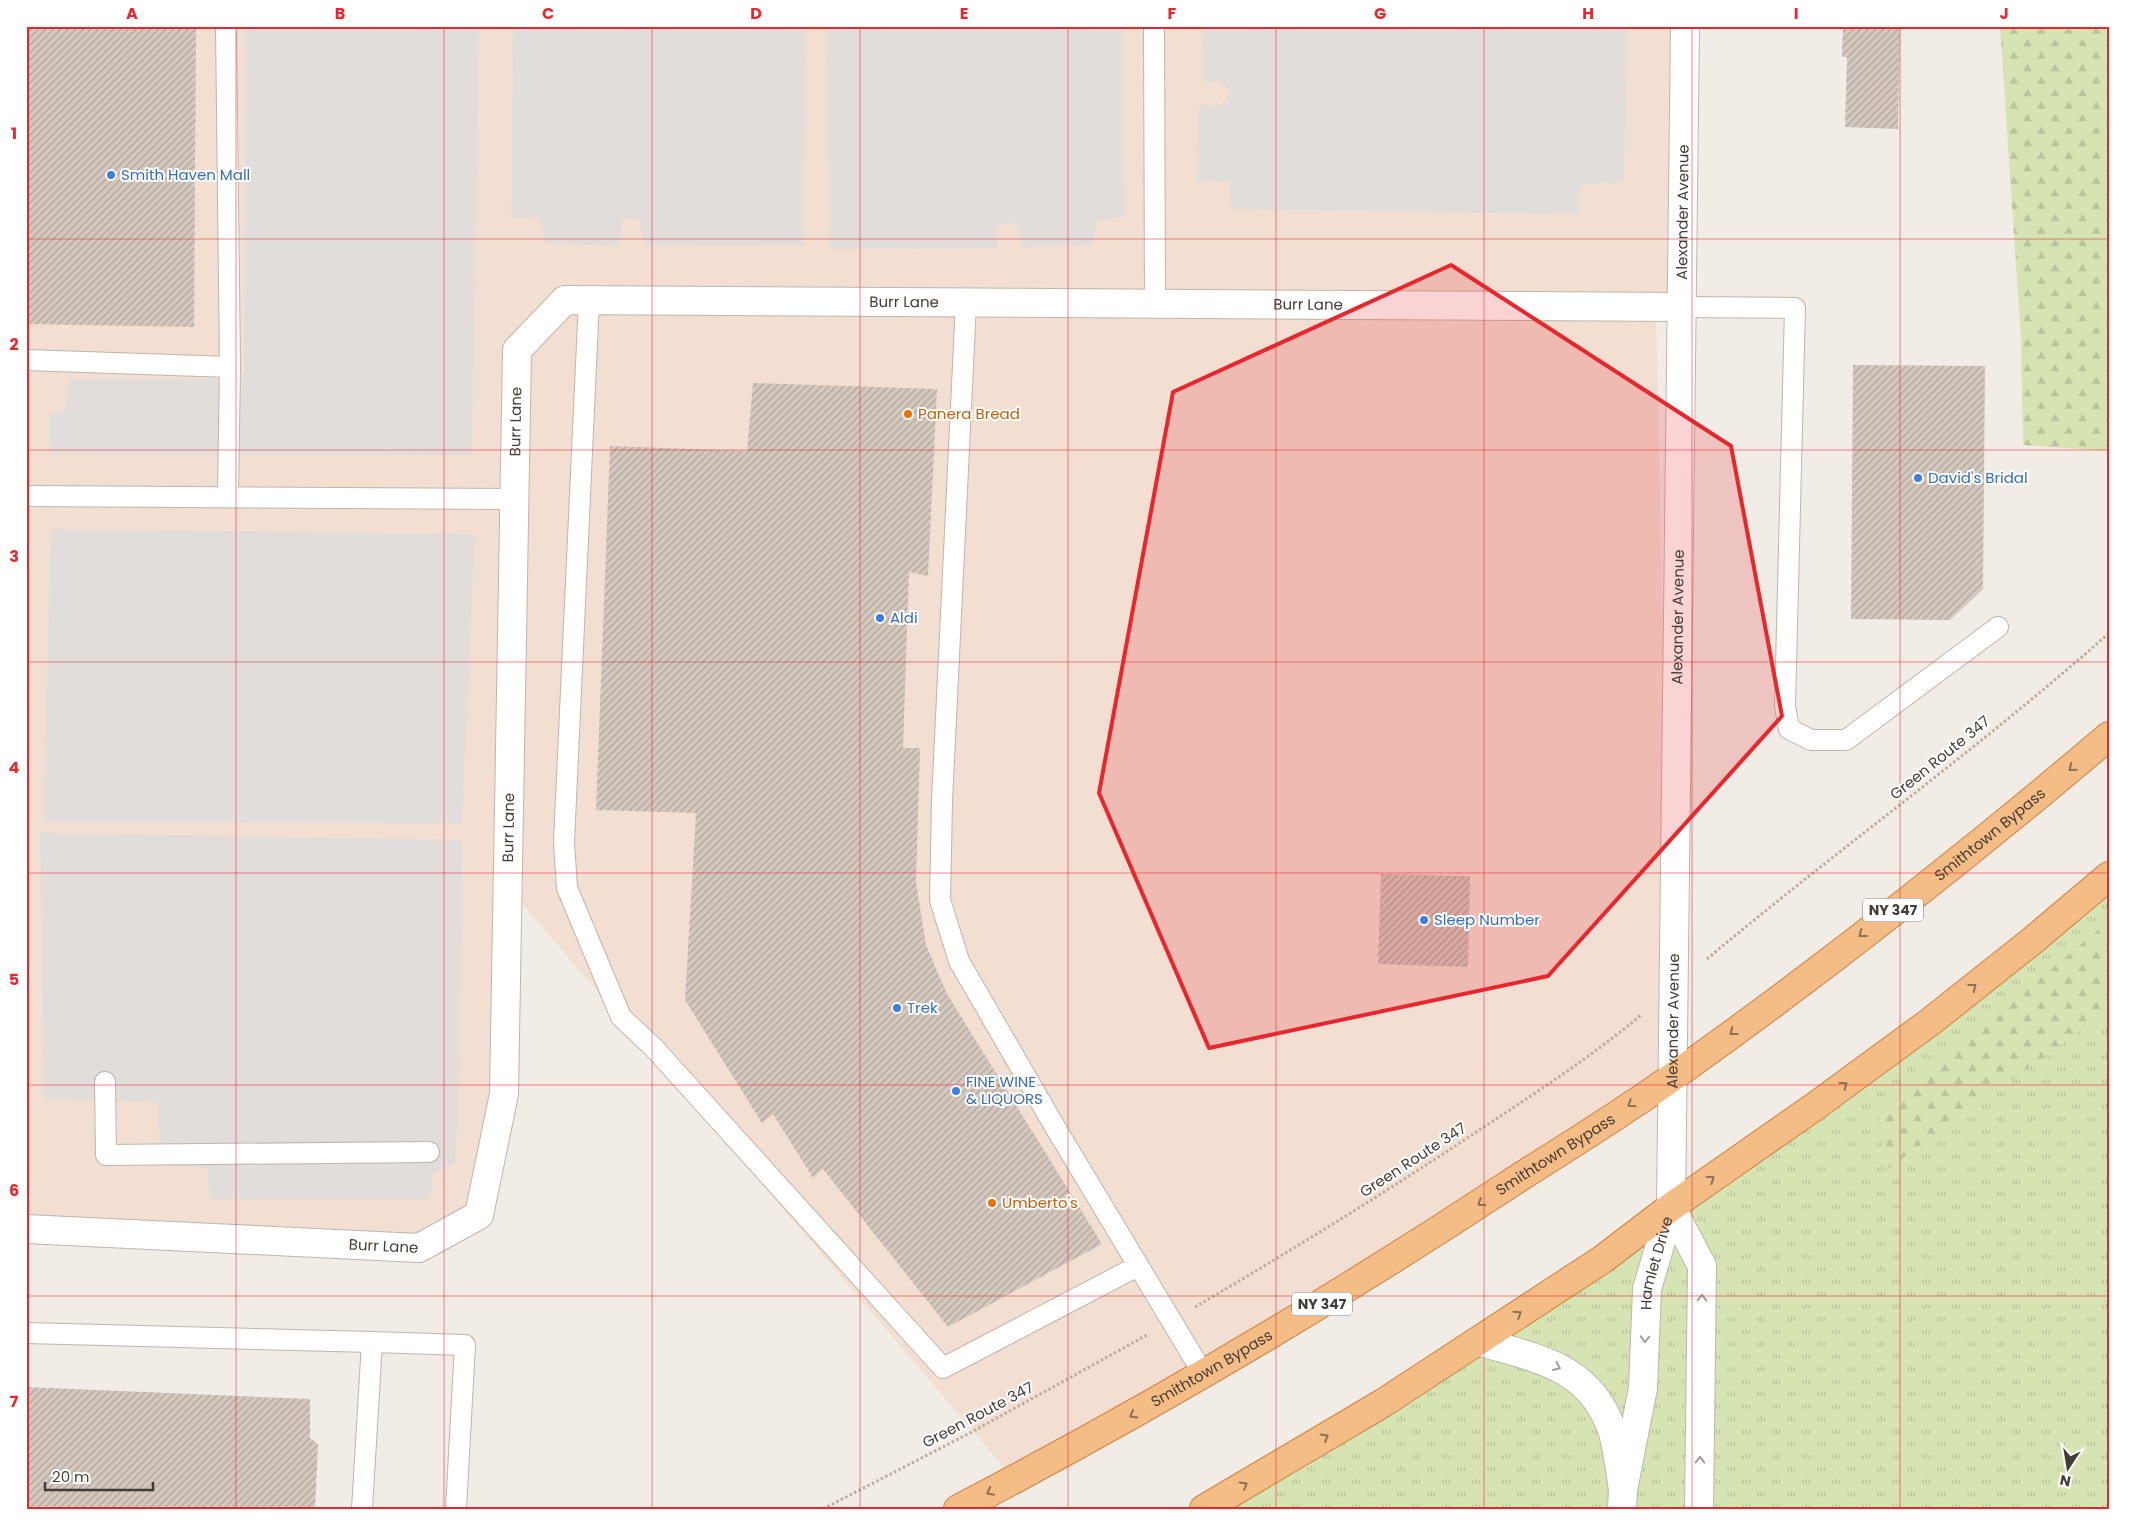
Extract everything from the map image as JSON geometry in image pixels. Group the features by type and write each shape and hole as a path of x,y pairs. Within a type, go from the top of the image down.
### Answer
{"highway":[{"name":"Smithtown Bypass","path":"958,1509 1123,1421 1204,1375 1408,1251 1672,1077 1939,876 2109,736"},
{"path":"1204,1509 1383,1402 1603,1260 1671,1207 1814,1107 1930,1022 2032,941 2109,876"}],"street":[{"name":"Alexander Avenue","path":"1671,1207 1680,308 1685,26"},
{"name":"Burr Lane","path":"26,1229 419,1248 479,1215 504,1094 517,350 565,300 1680,308"},
{"name":"Hamlet Drive","path":"1622,1499 1643,1388 1647,1289 1671,1207"},
{"name":"Hamlet Drive","path":"1671,1207 1702,1266 1700,1509"},
{"path":"1478,1341 1546,1362 1575,1376 1587,1387 1600,1402 1613,1433 1622,1499"}],"lane":[{"path":"226,26 230,367 228,496"},
{"path":"1154,26 1155,303"},
{"path":"589,300 564,842 567,888 621,1017 654,1048 943,1368 1138,1266"},
{"path":"966,303 942,801 940,900 959,961 1204,1375"},
{"path":"1680,308 1795,308 1784,706 1789,729 1811,740 1846,740 1998,627"},
{"path":"26,360 230,367"},
{"path":"26,496 514,499"},
{"path":"105,1082 106,1155 429,1152"},
{"path":"26,1333 465,1345 456,1509"},
{"path":"362,1509 372,1342"}],"path":[{"name":"Green Route 347","path":"1782,896 2067,671 2109,633"},
{"name":"Green Route 347","path":"1211,1298 1370,1202 1514,1107 1621,1032"},
{"name":"Green Route 347","path":"823,1509 968,1434 1141,1339"}],"highlighted area":[{"path":"1451,265 1731,446 1782,716 1548,976 1209,1048 1099,793 1173,392"}],"shaded area":[{"path":"26,26 1684,26 1680,307 1656,307 1672,1077 1014,1479 508,887 504,1094 479,1215 419,1248 26,1229"},
{"path":"245,26 479,26 472,455 49,454 50,413 65,412 69,379 244,379"},
{"path":"513,26 805,26 803,245 644,246 639,219 623,218 619,246 545,243 539,217 511,218"},
{"path":"827,26 1123,26 1124,217 1097,221 1092,245 1021,247 1021,231 1011,223 995,227 998,248 829,249"},
{"path":"1203,26 1628,26 1624,182 1585,185 1579,188 1579,214 1229,209 1231,182 1196,180 1199,104 1220,106 1231,92 1220,81 1204,82"},
{"path":"51,529 475,534 462,823 43,822"},
{"path":"40,833 462,840 458,1123 455,1163 433,1173 430,1199 210,1199 207,1168 161,1165 157,1102 44,1099"}],"green space":[{"path":"2000,26 2109,26 2109,451 2023,445 2021,340"},
{"path":"2109,894 2109,1509 1217,1509"},
{"path":"2109,921 2109,1010 1885,1171 1878,1113"}],"building":[{"name":"Smith Haven Mall","path":"26,26 196,26 194,327 26,324"},
{"path":"1843,26 1900,26 1898,129 1845,127 1847,57 1842,57"},
{"name":"David's Bridal","path":"1853,365 1985,366 1983,589 1950,620 1851,619"},
{"path":"753,383 937,389 928,576 909,572 903,748 920,748 916,882 926,945 947,994 1102,1244 948,1327 823,1169 813,1178 773,1114 762,1123 685,1000 696,813 596,810 610,446 747,451"},
{"name":"Sleep Number","path":"1381,874 1470,876 1468,967 1378,964"},
{"path":"26,1387 310,1399 310,1438 318,1444 315,1509 26,1509"}],"place":[{"name":"Smith Haven Mall","path":"111,175"},
{"name":"Panera Bread","path":"908,414"},
{"name":"David's Bridal","path":"1918,478"},
{"name":"Aldi","path":"880,618"},
{"name":"Sleep Number","path":"1424,920"},
{"name":"Trek","path":"897,1008"},
{"name":"FINE WINE & LIQUORS","path":"956,1091"},
{"name":"Umberto's","path":"992,1203"}]}
